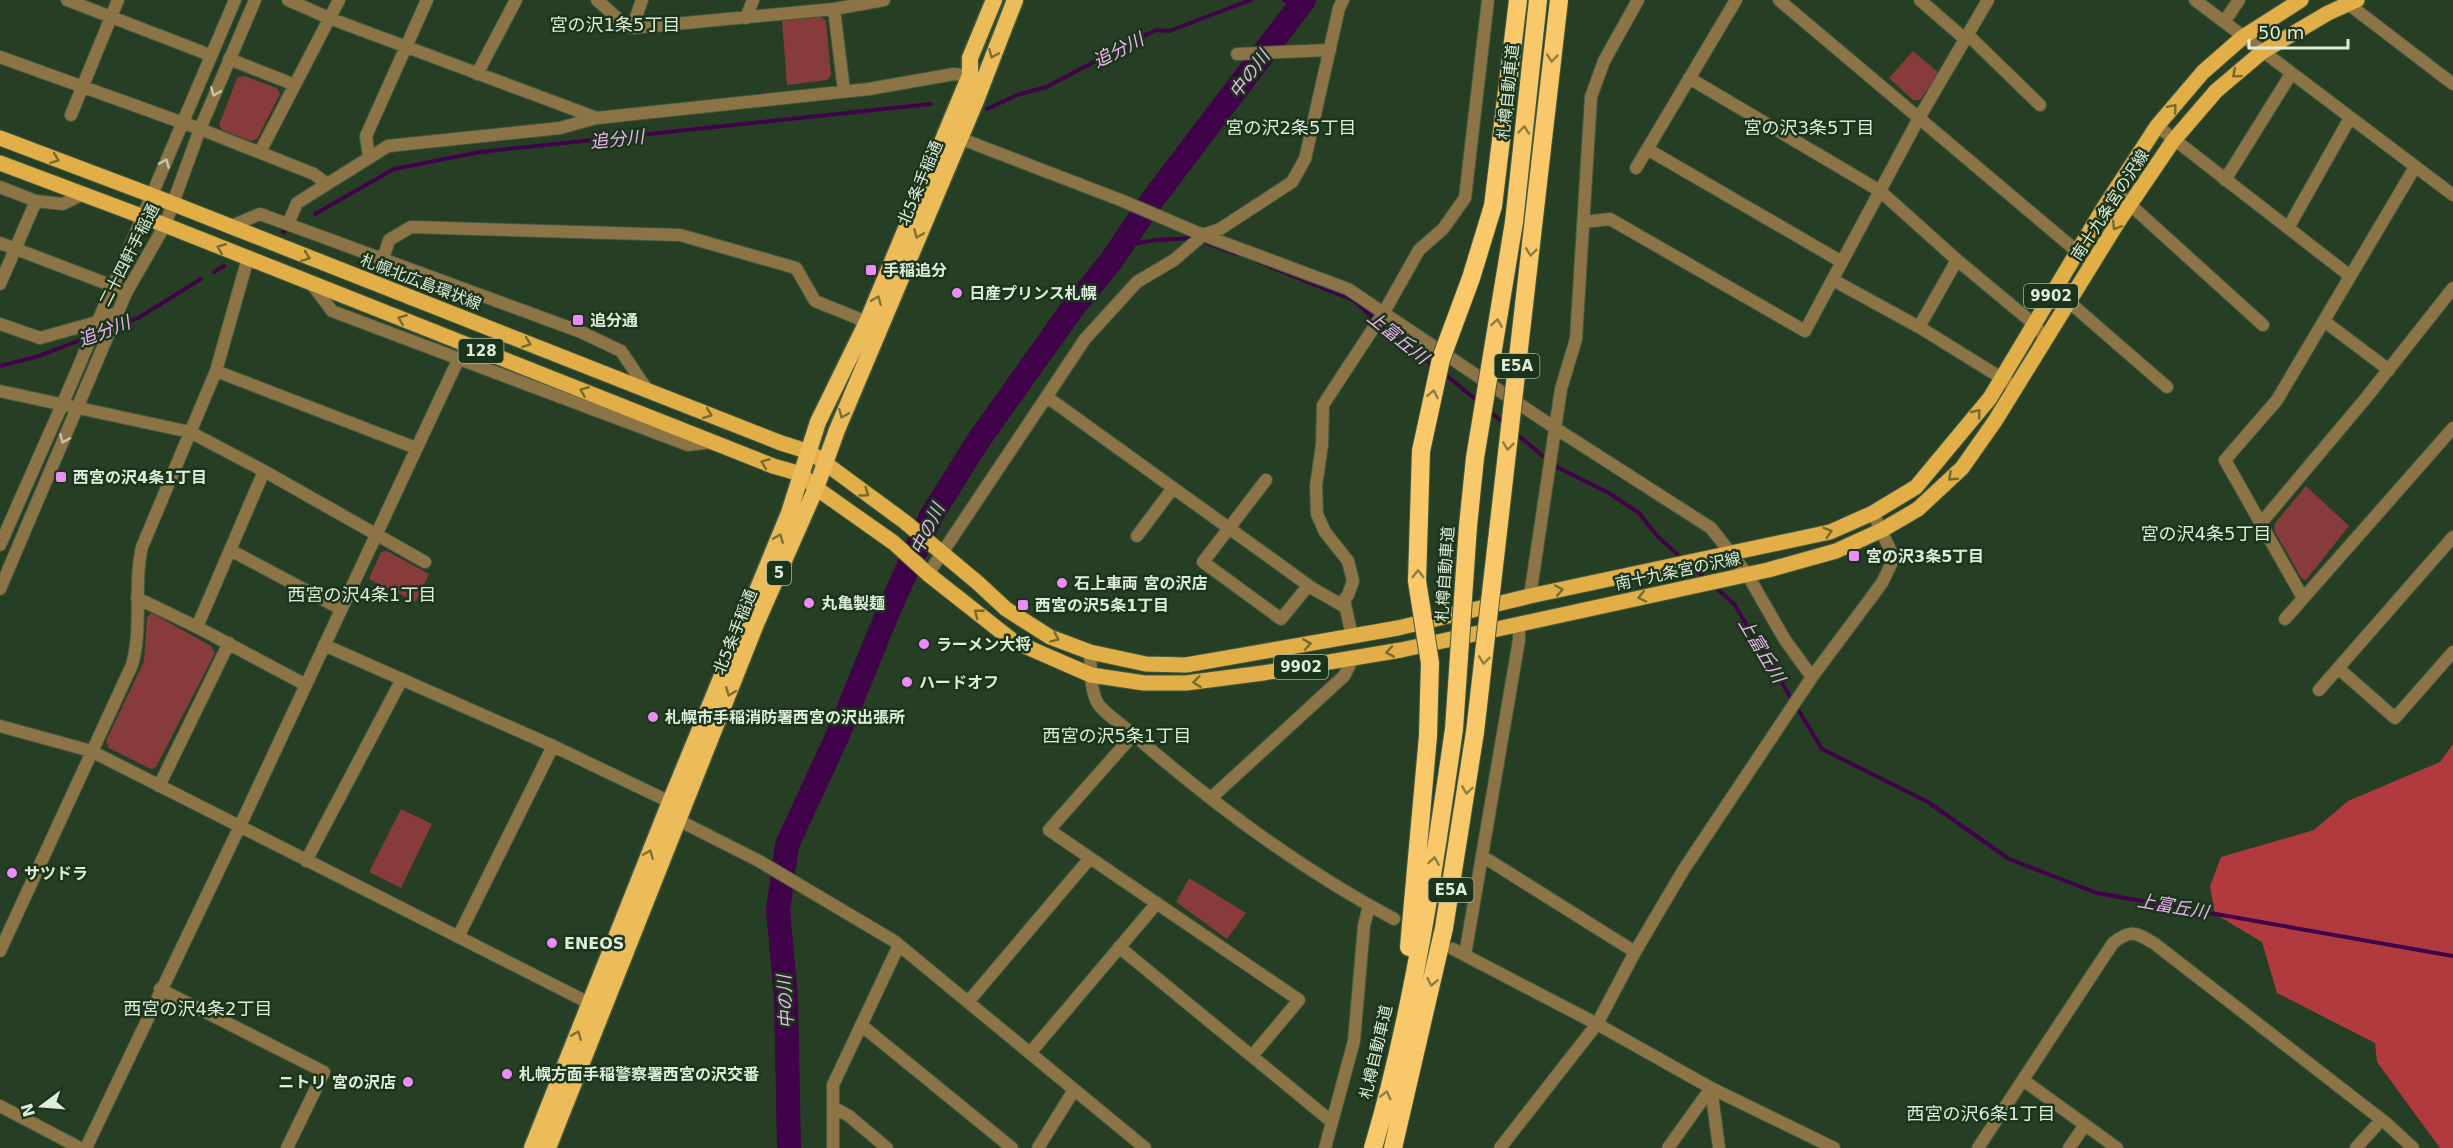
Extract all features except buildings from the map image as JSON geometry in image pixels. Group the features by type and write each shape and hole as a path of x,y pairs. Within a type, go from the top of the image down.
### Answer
{"highway":[{"name":"北5条手稲通","path":"532,1148 680,821 756,624 816,488 837,430 959,138 977,78 970,58 994,0"},
{"name":"北5条手稲通","path":"548,1148 670,802 785,523 818,422 867,322 977,78 988,66 1016,0"},
{"path":"1399,1042 1428,736 1430,663 1417,581 1421,451 1441,359 1471,278 1493,206 1518,0"},
{"name":"札樽自動車道","path":"1373,1148 1424,925 1454,729 1473,481 1514,222 1538,0"},
{"name":"E5A","path":"1393,1148 1444,928 1475,732 1559,0"}],"main road":[{"name":"南十九条宮の沢線","path":"826,464 905,522 1006,609 1050,637 1090,652 1146,664 1186,665 1398,628 1530,596 1830,532 1873,513 1916,487 1990,398 2078,251 2157,126 2203,72 2243,37 2301,0"},
{"name":"南十九条宮の沢線","path":"816,488 894,543 927,573 1013,641 1091,675 1144,683 1186,683 1353,658 1744,575 1836,551 1882,530 1918,508 1962,468 2173,141 2216,91 2262,52 2349,2"},
{"name":"札幌北広島環状線","path":"0,138 151,195 781,443 810,452 826,464"},
{"name":"128","path":"0,163 165,225 773,466 801,474 816,488"}],"street":[{"path":"67,0 210,55"},
{"path":"71,115 118,0"},
{"name":"二十四軒手稲通","path":"0,545 235,0"},
{"name":"二十四軒手稲通","path":"0,590 126,293 174,205 200,129 255,0"},
{"path":"288,0 329,18 597,118"},
{"path":"260,152 339,0"},
{"path":"369,158 366,136 427,0"},
{"path":"477,74 516,0"},
{"path":"597,0 625,25 632,27 834,9 884,0"},
{"path":"632,27 642,0"},
{"path":"746,18 753,0"},
{"path":"927,573 1085,339 1137,282 1174,260 1203,235 1220,229 1292,182 1305,159 1343,0"},
{"path":"1352,636 1344,600 1353,581 1348,561 1324,532 1317,514 1316,486 1322,445 1323,405 1368,338 1419,250 1443,229 1465,198 1488,0"},
{"path":"1530,596 1560,389 1576,339 1591,97 1604,61 1638,0"},
{"path":"1636,168 1736,0"},
{"path":"1779,0 2092,264"},
{"path":"1920,0 1967,38 2040,105"},
{"path":"1584,222 1610,219 1805,331 1919,118 1988,0"},
{"path":"2195,0 2453,195"},
{"path":"2224,22 2239,0"},
{"path":"2349,2 2453,84"},
{"path":"834,9 844,91"},
{"path":"1237,54 1330,50"},
{"path":"0,57 260,152 314,174 327,184"},
{"path":"229,59 295,85"},
{"path":"288,224 297,203 388,146 560,128 597,118 844,91 954,74 977,78"},
{"path":"2225,180 2291,74"},
{"path":"1689,78 1880,191 1957,260 2034,324 2046,339"},
{"path":"2288,228 2350,118"},
{"path":"2157,126 2173,141 2350,276"},
{"path":"959,138 1123,201 1203,235 1348,289 1555,428 1711,528 1726,555 1744,575 1785,640 1812,677"},
{"path":"1647,149 1842,262"},
{"path":"2303,598 2225,460 2277,400 2415,167"},
{"path":"0,187 36,201 63,204 83,194"},
{"path":"2115,191 2263,325"},
{"path":"0,284 36,201"},
{"path":"230,226 260,214 581,332 621,351 648,391"},
{"path":"383,259 389,240 411,227 680,235 796,268 815,301 867,322"},
{"path":"0,243 126,293"},
{"path":"0,951 135,656 136,598 142,547 216,371 248,258"},
{"path":"1919,327 1957,260"},
{"path":"1833,280 1919,327 2016,387"},
{"path":"311,283 332,311 688,445 713,442"},
{"path":"2261,523 2389,370 2453,288"},
{"path":"2069,302 2166,387"},
{"path":"0,324 40,338 96,325 117,315"},
{"path":"2324,321 2389,370"},
{"path":"87,1148 458,360"},
{"path":"216,371 416,448"},
{"path":"0,391 190,432 425,562"},
{"path":"1047,397 1308,586 1345,607"},
{"path":"2284,619 2453,428"},
{"path":"198,627 264,471"},
{"path":"1266,480 1203,562 1281,619 1308,586"},
{"path":"1137,536 1173,488"},
{"path":"1500,1148 1597,1024 1635,952 1684,869 1812,677 1882,583 1894,558 1873,513"},
{"path":"2319,690 2453,537"},
{"path":"230,550 341,609"},
{"path":"136,598 198,627 306,685"},
{"path":"1465,955 1519,640 1519,624"},
{"path":"159,786 229,644"},
{"path":"324,645 553,746 670,802"},
{"path":"1090,652 1091,675 1097,703 1133,735 1246,826 1368,905 1395,918"},
{"path":"2338,668 2395,718 2453,652"},
{"path":"1211,798 1344,676 1353,658"},
{"path":"306,861 402,679"},
{"path":"0,726 91,751 239,828 597,1007"},
{"path":"1133,735 1049,830 1299,1000 1252,1056"},
{"path":"458,937 553,746"},
{"path":"680,821 759,861 899,945 1145,1148"},
{"path":"1482,855 1635,952"},
{"path":"968,1002 1090,858"},
{"path":"1030,1053 1157,903"},
{"path":"1325,1148 1354,1041 1364,926 1368,905"},
{"path":"1977,1148 2113,943 2123,935 2136,933 2155,944 2381,1120 2413,1148"},
{"path":"833,1148 833,1084 899,945"},
{"path":"1119,947 1332,1122"},
{"path":"1453,949 1597,1024 1711,1088 1834,1148"},
{"path":"160,990 324,1072 287,1148"},
{"path":"861,1025 1012,1148"},
{"path":"2023,1080 2117,1148"},
{"path":"1668,1148 1711,1088"},
{"path":"1711,1088 1719,1148"},
{"path":"1038,1148 1074,1090"},
{"path":"0,1106 80,1148"},
{"path":"833,1107 849,1116 887,1148"},
{"path":"2356,1148 2381,1120"},
{"path":"2069,1148 2085,1125"}],"shaded area":[{"path":"821,17 826,21 831,75 827,80 787,85 782,21"},
{"path":"1913,51 1939,73 1920,100 1913,100 1889,78"},
{"path":"244,76 277,88 280,94 257,139 251,141 222,130 219,125 237,78"},
{"path":"2306,486 2349,526 2306,580 2302,579 2274,530 2275,523"},
{"path":"387,551 429,574 416,602 369,579 381,552"},
{"path":"152,613 211,646 215,653 156,767 151,769 109,748 106,741 144,661 147,617"},
{"path":"2453,744 2453,1148 2440,1148 2377,1062 2375,1043 2277,993 2262,942 2215,914 2210,886 2221,857 2314,830 2348,801 2440,762"},
{"path":"401,809 432,824 401,888 369,872"},
{"path":"1189,878 1246,913 1227,939 1176,902"}],"waterway":[{"name":"追分川","path":"987,109 1017,95 1046,87 1094,62 1107,59 1126,45 1156,30 1169,31 1251,0"},
{"name":"追分川","path":"1284,0 1298,8"},
{"name":"中の川","path":"789,1148 786,998 778,910 787,845 837,737 888,612 931,516 978,441 1072,309 1111,261 1153,199 1304,0"},
{"name":"追分川","path":"315,214 394,169 480,152 931,104"},
{"name":"追分川","path":"283,232 288,229"},
{"name":"上富丘川","path":"1121,246 1156,240 1194,238"},
{"name":"上富丘川","path":"1201,241 1236,254"},
{"name":"上富丘川","path":"1254,260 1355,301 1388,332 1434,366"},
{"name":"追分川","path":"214,272 224,266"},
{"name":"追分川","path":"115,327 138,318 201,279"},
{"name":"追分川","path":"0,366 39,356 88,337"},
{"name":"上富丘川","path":"1443,373 1479,402"},
{"name":"上富丘川","path":"1489,411 1504,423"},
{"name":"上富丘川","path":"1514,432 1548,460"},
{"name":"上富丘川","path":"1553,465 1609,493 1639,513 1658,537 1684,560"},
{"name":"上富丘川","path":"1692,567 1707,580"},
{"name":"上富丘川","path":"1714,586 1734,604 1822,749 1928,802 2009,859 2097,893 2453,956"}],"place":[{"name":"手稲追分","path":"871,270"},
{"name":"日産プリンス札幌","path":"957,293"},
{"name":"追分通","path":"578,320"},
{"name":"西宮の沢4条1丁目","path":"61,477"},
{"name":"宮の沢3条5丁目","path":"1854,556"},
{"name":"石上車両 宮の沢店","path":"1062,583"},
{"name":"丸亀製麺","path":"809,603"},
{"name":"西宮の沢5条1丁目","path":"1023,605"},
{"name":"ラーメン大将","path":"924,644"},
{"name":"ハードオフ","path":"907,682"},
{"name":"札幌市手稲消防署西宮の沢出張所","path":"653,717"},
{"name":"サツドラ","path":"12,873"},
{"name":"ENEOS","path":"552,943"},
{"name":"札幌方面手稲警察署西宮の沢交番","path":"507,1074"},
{"name":"ニトリ 宮の沢店","path":"408,1082"}],"district":[{"name":"宮の沢1条5丁目","path":"615,24"},
{"name":"宮の沢2条5丁目","path":"1291,127"},
{"name":"宮の沢3条5丁目","path":"1809,127"},
{"name":"宮の沢4条5丁目","path":"2206,533"},
{"name":"西宮の沢4条1丁目","path":"362,594"},
{"name":"西宮の沢5条1丁目","path":"1117,735"},
{"name":"西宮の沢4条2丁目","path":"198,1008"},
{"name":"西宮の沢6条1丁目","path":"1981,1113"}]}
